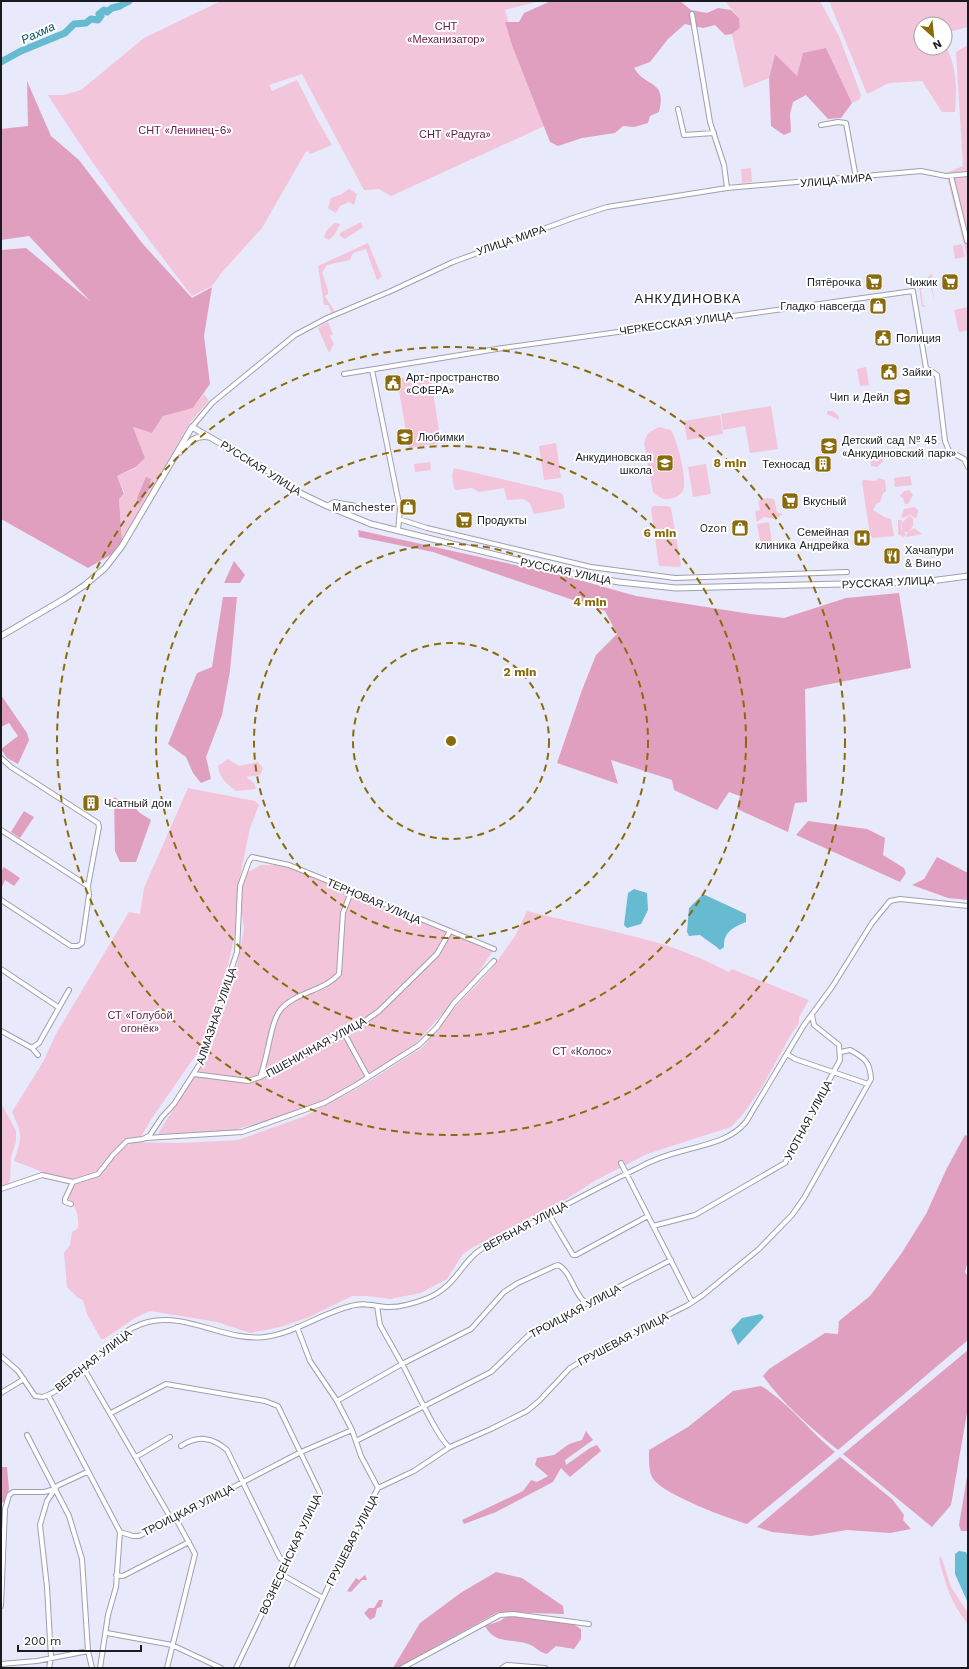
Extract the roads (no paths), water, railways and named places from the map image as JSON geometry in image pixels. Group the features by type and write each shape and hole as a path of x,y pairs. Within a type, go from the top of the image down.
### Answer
{"street":[{"path":"692,14 705,93 714,133 724,165 727,188"},
{"path":"678,109 684,135 714,133"},
{"path":"821,125 838,122 846,123 856,178"},
{"name":"УЛИЦА МИРА","path":"192,427 218,398 295,335 467,256 608,206 727,188 921,172 950,176 968,174"},
{"path":"950,176 967,242"},
{"name":"ЧЕРКЕССКАЯ УЛИЦА","path":"344,374 504,348 912,291 926,368 937,375 945,441 949,451 964,459 968,467"},
{"path":"372,370 400,509 398,531"},
{"path":"1,636 64,599 85,585 105,568 122,546 192,427"},
{"name":"РУССКАЯ УЛИЦА","path":"192,427 216,439 302,494 371,524 578,575 619,582 676,588 923,582 968,576"},
{"path":"172,460 193,439 204,436 216,439"},
{"path":"327,506 334,502 356,506"},
{"path":"399,519 427,528 591,567 675,578 847,572"},
{"path":"1,900 70,946 78,946 82,943 89,895 88,886 99,827 98,823 2,760"},
{"path":"1,830 88,886"},
{"name":"ТЕРНОВАЯ УЛИЦА","path":"250,859 289,865 494,950"},
{"name":"АЛМАЗНАЯ УЛИЦА","path":"146,1138 174,1104 201,1062 237,952 239,933 239,893 250,859"},
{"path":"260,1077 265,1067 273,1032 281,1010 291,1002 334,980 339,974 343,913 351,892"},
{"name":"ВЕРБНАЯ УЛИЦА","path":"24,1379 35,1396 43,1397 48,1395 82,1369 104,1348 126,1332 148,1322 164,1320 177,1321 253,1338 275,1335 351,1305 371,1304 377,1306 398,1307 437,1294 449,1286 481,1249 637,1168 683,1150 724,1138 740,1130 804,1025 832,987 872,922 890,901 900,899 968,906"},
{"name":"ПШЕНИЧНАЯ УЛИЦА","path":"194,1074 248,1082 344,1033 379,1011 389,1002 437,954 449,932"},
{"path":"1,1189 42,1175 73,1182 98,1174 113,1155 127,1141 146,1138 225,1134 249,1130 316,1106 368,1078 412,1050 428,1037 454,1003 494,961"},
{"path":"1,969 58,1008"},
{"path":"32,1048 39,1043 51,1019 69,990"},
{"path":"812,1015 814,1025 839,1045 841,1052"},
{"path":"51,1019 57,1022"},
{"path":"1,1031 32,1048 38,1055"},
{"path":"344,1033 368,1078"},
{"name":"ГРУШЕВАЯ УЛИЦА","path":"291,1668 344,1552 378,1488 414,1471 450,1447 527,1411 539,1401 570,1368 610,1344 692,1302 759,1249 792,1214 804,1198 871,1079 870,1067 861,1056 850,1050 841,1052"},
{"name":"УЮТНАЯ УЛИЦА","path":"652,1226 695,1215 785,1163 840,1060 841,1052"},
{"path":"787,1054 795,1059 868,1084"},
{"path":"621,1163 692,1302"},
{"path":"71,1204 65,1202 65,1199 73,1182"},
{"path":"548,1214 573,1255 576,1255 648,1216"},
{"name":"ТРОИЦКАЯ УЛИЦА","path":"356,1441 491,1372 533,1331 671,1260"},
{"path":"337,1401 402,1364 471,1330 504,1292 524,1280 558,1265 563,1269 579,1298 586,1303"},
{"path":"377,1306 380,1325 425,1406 443,1443 450,1447"},
{"path":"297,1327 310,1361 337,1401 352,1430 361,1456 378,1488"},
{"path":"1,1356 14,1366 24,1379 1,1393"},
{"path":"82,1369 87,1374 111,1413 169,1515 176,1517 195,1554 167,1668"},
{"name":"ВОЗНЕСЕНСКАЯ УЛИЦА","path":"111,1413 166,1384 265,1400 278,1406 301,1452 320,1492 236,1668"},
{"path":"48,1395 120,1532 116,1587 108,1615 107,1633 100,1668"},
{"name":"ТРОИЦКАЯ УЛИЦА","path":"120,1532 139,1536 301,1452 352,1430"},
{"path":"27,1435 69,1516 82,1559 88,1651 92,1668"},
{"path":"136,1457 170,1437"},
{"path":"181,1446 190,1440 206,1438 219,1443 227,1450 280,1558 286,1563"},
{"path":"49,1668 51,1658 47,1587 40,1529 47,1501 57,1486 88,1472"},
{"path":"1,1606 5,1508 9,1495 13,1492 44,1492 55,1489"},
{"path":"116,1575 123,1576 189,1542"},
{"path":"281,1574 323,1598"},
{"path":"402,1668 500,1615 513,1614 589,1624"},
{"path":"107,1633 172,1645 222,1668"},
{"path":"1,1664 38,1661 88,1651"},
{"path":"502,1668 508,1665 545,1668"}],"water":[{"path":"634,889 647,893 648,910 641,924 627,928 624,925 628,893"},
{"path":"703,894 746,914 746,922 737,926 727,934 725,937 724,947 720,950 700,935 689,936 687,932 689,908"},
{"path":"761,1314 764,1317 738,1345 731,1330 742,1318"},
{"path":"959,1551 966,1552 968,1557 968,1603 955,1574 955,1554"}],"waterway":[{"name":"Рахма","path":"123,4 129,1"},
{"name":"Рахма","path":"1,62 21,51 65,33 74,24 86,23 91,19 98,20 101,16 99,14 104,10 107,12 112,8 120,6"}],"place":[{"name":"Пятёрочка","path":"874,282"},
{"name":"Чижик","path":"950,282"},
{"name":"Гладко навсегда","path":"878,306"},
{"name":"Полиция","path":"883,338"},
{"name":"Зайки","path":"889,372"},
{"name":"Арт-пространство «СФЕРА»","path":"393,383"},
{"name":"Чип и Дейл","path":"902,397"},
{"name":"Любимки","path":"405,437"},
{"name":"Детский сад № 45 «Анкудиновский парк»","path":"829,446"},
{"name":"Анкудиновская школа","path":"665,463"},
{"name":"Техносад","path":"823,464"},
{"name":"Вкусный","path":"790,501"},
{"name":"Manchester","path":"408,507"},
{"name":"Продукты","path":"464,520"},
{"name":"Ozon","path":"740,528"},
{"name":"Семейная клиника Андрейка","path":"862,538"},
{"name":"Хачапури & Вино","path":"892,556"},
{"name":"Чсатный дом","path":"91,803"}],"district":[{"name":"АНКУДИНОВКА","path":"688,298"}],"park label":[{"name":"СНТ «Механизатор»","path":"446,32"},
{"name":"СНТ «Ленинец-6»","path":"185,130"},
{"name":"СНТ «Радуга»","path":"455,134"},
{"name":"СТ «Голубой огонёк»","path":"140,1021"},
{"name":"СТ «Колос»","path":"582,1051"}]}
